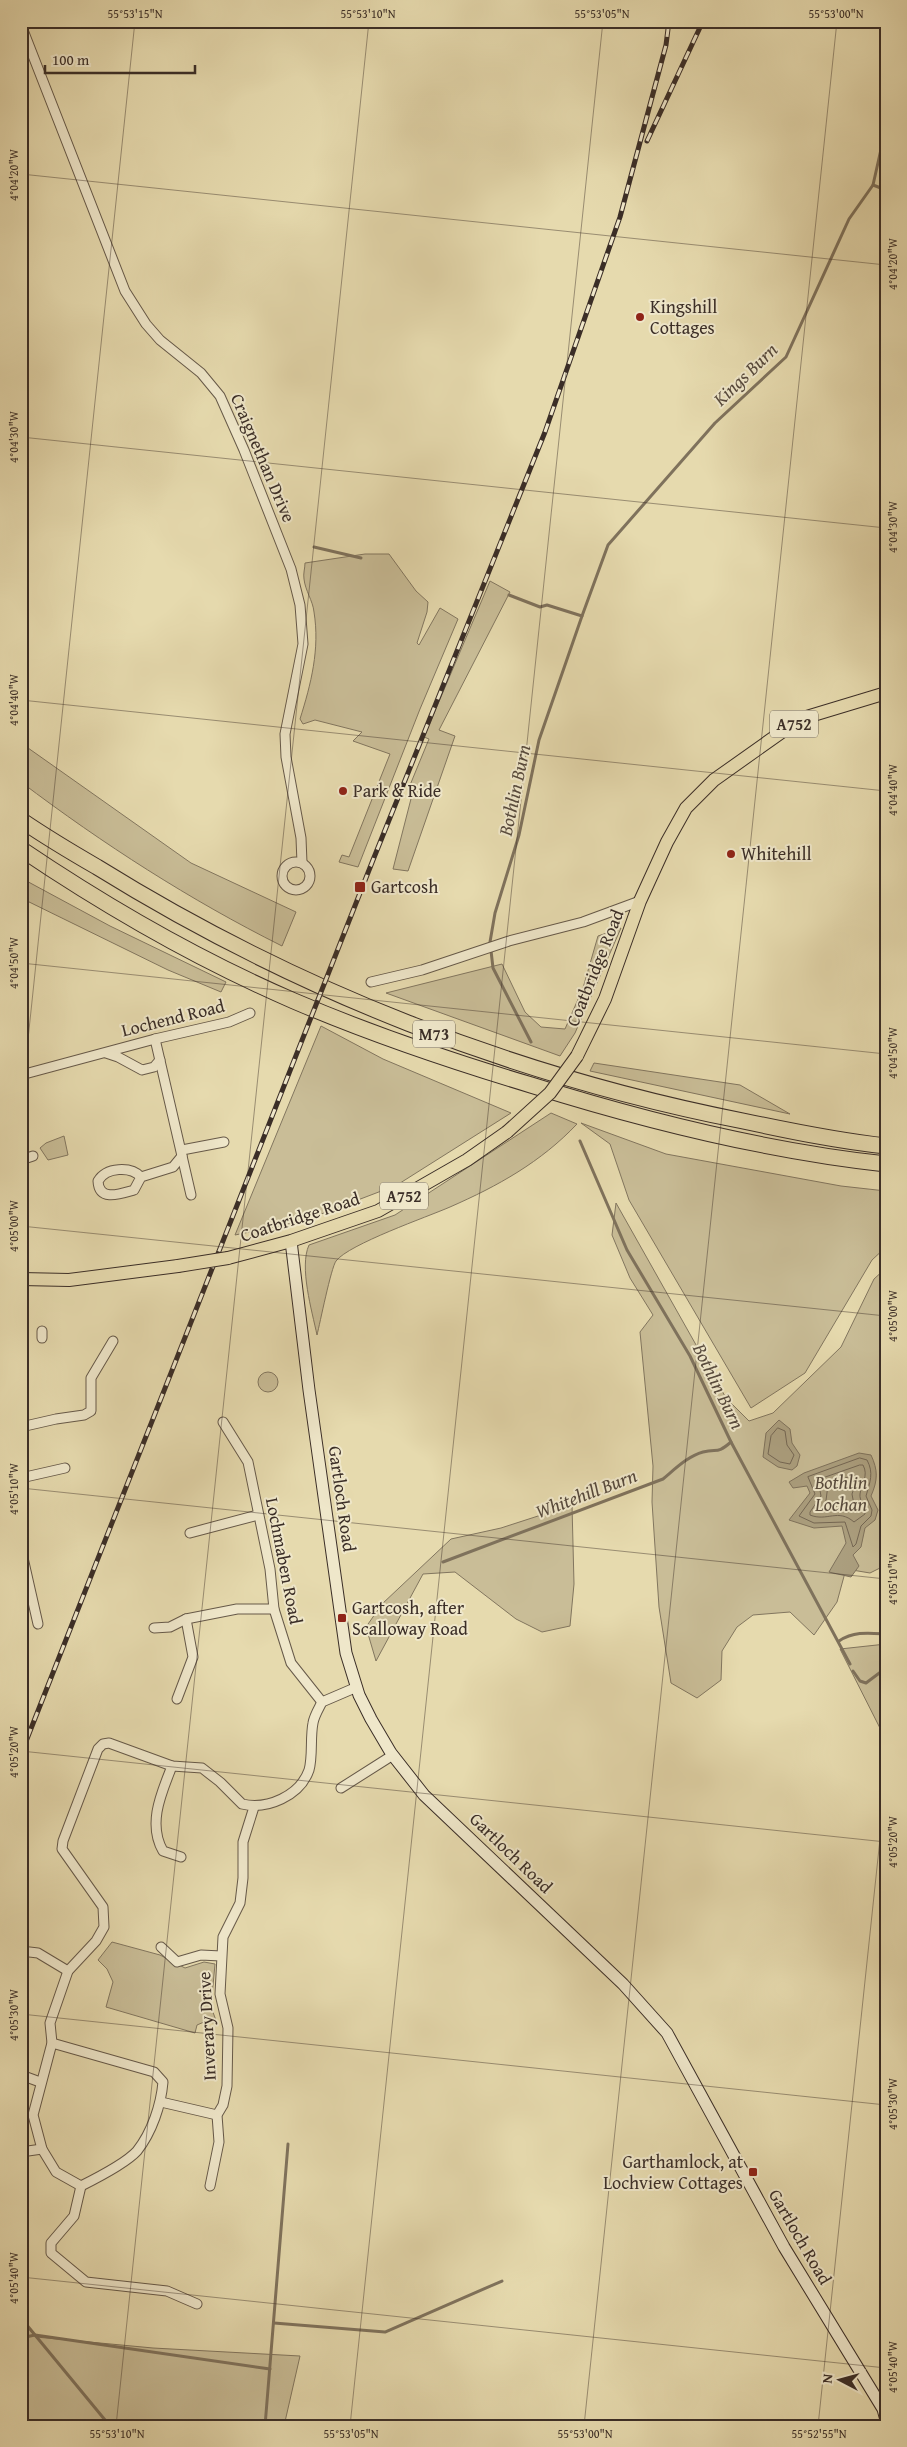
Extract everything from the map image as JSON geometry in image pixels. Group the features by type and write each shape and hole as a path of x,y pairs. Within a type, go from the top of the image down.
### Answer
{"highway":[{"path":"21,809 132,890"},
{"name":"M73","path":"21,820 132,890 194,926 304,979 418,1028 506,1059 602,1089 678,1108 802,1133 886,1146"},
{"name":"M73","path":"21,849 74,884 178,944 294,1001 422,1049 596,1106 664,1123 798,1151 886,1164"},
{"path":"21,855 74,884"}],"main road":[{"name":"Coatbridge Road","path":"21,1279 69,1280 228,1258 291,1241 378,1211 467,1160 507,1132 550,1092 577,1056 605,999 640,900 667,842 686,808 714,780 800,720 886,693"},
{"name":"Gartloch Road","path":"291,1241 309,1390 346,1653 370,1719 393,1755 424,1795 623,1984 667,2033 784,2247 883,2409 886,2420"}],"street":[{"name":"Craignethan Drive","path":"21,25 125,291 146,324 160,340 201,373 220,396 244,450 291,569 300,605 303,644 285,734 286,757 301,838 302,863"},
{"name":"Coatbridge Road","path":"371,982 422,970 473,952 583,922 640,900"},
{"name":"Lochend Road","path":"21,1075 155,1039 229,1022 250,1012"},
{"path":"155,1039 191,1195"},
{"name":"Lochend Road","path":"104,1053 118,1056 142,1070 154,1067 160,1060"},
{"path":"141,1177 136,1171 128,1168 106,1173 98,1181 99,1188 102,1192 113,1196 134,1190 141,1177 174,1167 182,1153 224,1142"},
{"path":"21,1160 33,1156"},
{"path":"21,1427 84,1415 90,1411 91,1378 100,1356 113,1341"},
{"name":"Lochmaben Road","path":"223,1422 248,1462 270,1569 274,1609 291,1663 322,1702"},
{"path":"21,1478 65,1468"},
{"path":"190,1533 258,1515"},
{"path":"21,1549 38,1624"},
{"path":"154,1628 170,1627 186,1619 237,1608 274,1609"},
{"path":"177,1699 192,1657 186,1619"},
{"path":"81,2186 56,2172 42,2149 32,2115 52,2044 50,2023 68,1971 96,1941 104,1927 103,1907 62,1850 63,1841 98,1749 103,1744 109,1743 172,1766 202,1768 220,1782 242,1804 254,1807 275,1803 301,1785 309,1770 313,1721 322,1702 357,1687"},
{"path":"340,1788 393,1755"},
{"path":"172,1766 157,1806 156,1821 159,1844 163,1851 181,1857"},
{"name":"Inverary Drive","path":"210,2186 218,2142 217,2115 223,2105 227,2086 228,2028 220,1994 223,1937 240,1902 243,1878 243,1842 254,1807"},
{"path":"161,1947 177,1962 201,1955 221,1956"},
{"path":"21,1951 38,1952 68,1971"},
{"path":"52,2044 154,2072 163,2082 161,2102 136,2151 99,2177 81,2186"},
{"path":"21,2075 40,2082"},
{"path":"161,2102 217,2115"},
{"path":"21,2152 42,2149"},
{"path":"81,2186 74,2216 51,2243 51,2253 86,2282 168,2291 197,2304"}],"shaded area":[{"path":"365,554 389,554 416,591 428,602 427,612 417,643 419,645 440,608 458,619 420,709 358,867 339,862 342,855 349,857 390,754 353,741 362,732 315,720 303,724 300,719 311,680 316,639 313,608 304,579 305,563"},
{"path":"490,581 510,592 439,730 455,736 408,871 393,869 413,791 408,790 429,739 424,737"},
{"path":"21,743 191,863 296,912 282,946 214,910 148,870 83,827 21,782"},
{"path":"21,878 110,926 226,982 221,992 168,970 21,898"},
{"path":"621,928 575,1033 560,1056 386,993 502,964 525,1012 541,1027 565,1029 583,988 598,936"},
{"path":"321,1026 383,1059 511,1113 397,1185 303,1221 235,1235"},
{"path":"594,1063 740,1085 790,1114 590,1071"},
{"path":"551,1113 577,1124 534,1161 485,1191 372,1239 344,1254 336,1261 317,1335 306,1277 306,1254 309,1245 395,1215"},
{"path":"581,1123 666,1154 841,1186 886,1191 886,1247 872,1260 805,1373 751,1408 629,1200 610,1144"},
{"path":"64,1136 68,1155 48,1160 40,1148 46,1143"},
{"path":"616,1203 726,1398 749,1421 773,1413 841,1347 874,1279 886,1268 886,1565 870,1573 846,1569 837,1602 814,1635 790,1612 753,1615 737,1627 722,1651 721,1680 697,1698 671,1683 659,1607 652,1502 653,1466 640,1332 653,1315 630,1278 612,1235"},
{"path":"268,1372 275,1375 278,1382 275,1389 268,1392 261,1389 258,1382 261,1375"},
{"path":"572,1505 574,1584 570,1626 542,1632 516,1619 455,1572 423,1574 376,1661 366,1627 382,1604 451,1539 501,1528"},
{"path":"886,1644 886,1740 840,1649"},
{"path":"112,1942 160,1955 185,1968 204,1962 215,1964 211,2007 217,2023 204,2022 197,2025 195,2033 106,2007 113,1982 107,1969 98,1960"},
{"path":"21,2320 36,2337 153,2348 300,2356 284,2426 21,2426"}],"water":[{"path":"779,1420 790,1429 792,1443 800,1455 797,1466 792,1470 778,1467 763,1457 766,1433"},
{"name":"Bothlin Lochan","path":"859,1453 871,1455 873,1460 876,1475 871,1496 878,1510 875,1520 865,1528 861,1547 853,1555 859,1566 851,1577 829,1572 846,1543 842,1526 814,1528 789,1520 810,1493 807,1486 793,1488 789,1482 804,1473"}],"waterway":[{"name":"Kings Burn","path":"582,616 608,545 715,423 786,357 849,219 873,185 886,127"},
{"path":"873,185 886,190"},
{"name":"Bothlin Burn","path":"314,547 361,558"},
{"name":"Bothlin Burn","path":"509,595 540,607 547,605 582,616 539,740 519,835 495,913 490,942 493,968 531,1042"},
{"name":"Bothlin Burn","path":"580,1141 627,1250 690,1356 731,1442 850,1664"},
{"name":"Whitehill Burn","path":"443,1562 663,1479 692,1456 703,1452 720,1450 731,1442"},
{"name":"Bothlin Burn","path":"839,1641 856,1634 886,1634"},
{"name":"Bothlin Burn","path":"853,1671 860,1681 866,1683 886,1668"},
{"path":"265,2426 288,2144"},
{"path":"274,2323 385,2332 502,2281"},
{"path":"21,2318 110,2426"},
{"path":"21,2338 35,2335 270,2369"}],"railway":[{"path":"21,1754 373,860 545,432 620,217 666,45 669,21"},
{"path":"647,141 703,21"}],"place":[{"name":"Kingshill Cottages","path":"640,317"},
{"name":"Park & Ride","path":"343,791"},
{"name":"Whitehill","path":"731,854"},
{"name":"Gartcosh","path":"360,887"},
{"name":"Gartcosh, after Scalloway Road","path":"342,1618"},
{"name":"Garthamlock, at Lochview Cottages","path":"753,2172"}]}
